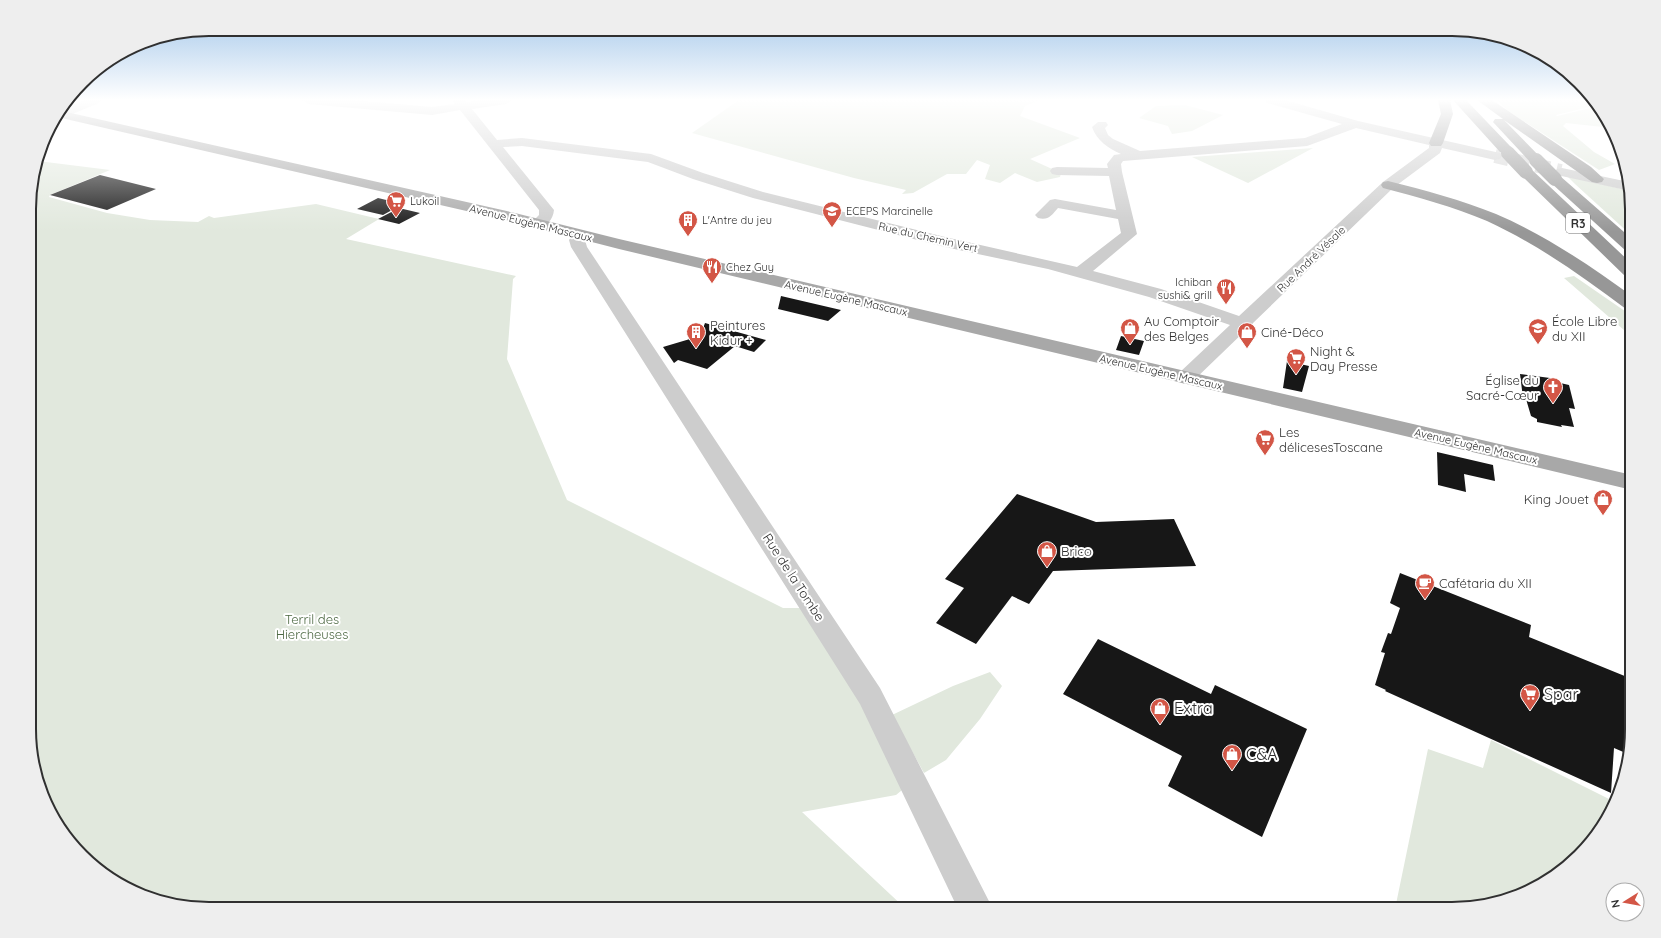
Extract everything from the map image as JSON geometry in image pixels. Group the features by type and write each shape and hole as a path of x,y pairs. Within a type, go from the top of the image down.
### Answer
{"highway":[{"name":"R3","path":"1499,144 1526,172 1625,266"},
{"name":"R3","path":"1520,144 1536,160 1559,175 1625,241"},
{"path":"1547,144 1586,170 1597,180"},
{"path":"1388,185 1461,206 1492,218 1558,254 1625,300"}],"main road":[{"name":"Avenue Eugène Mascaux","path":"189,144 581,235 593,250 1185,378 1625,481"}],"street":[{"path":"494,144 547,210 546,216 538,224"},
{"name":"Rue du Chemin Vert","path":"538,144 651,158 698,176 758,195 863,222 1080,273 1155,293 1244,324"},
{"path":"1112,144 1127,152 1139,155"},
{"path":"1080,273 1129,234 1115,172 1114,164 1119,158 1139,155 1284,144"},
{"name":"Rue André Vésale","path":"1185,378 1244,324 1388,185 1435,150 1436,144"},
{"path":"1440,144 1495,156"},
{"path":"1057,170 1115,172"},
{"path":"1559,175 1597,180 1624,186"},
{"path":"1043,215 1055,203 1125,216"},
{"name":"Rue de la Tombe","path":"581,235 577,240 579,247 593,250 870,696 973,902"}],"green space":[{"path":"731,144 1066,144 1030,159 1061,173 1060,177 1037,182 1015,173 1000,183 985,179 990,165 977,160 966,174 947,174 913,193 902,194 906,190 854,178"},
{"path":"1559,144 1584,144 1594,152 1615,164 1599,170"},
{"path":"1313,148 1248,183 1192,157"},
{"name":"Terril des Hiercheuses","path":"43,162 110,170 50,195 49,197 107,213 150,220 198,222 209,216 214,218 316,204 379,219 346,239 516,276 513,279 507,359 567,500 783,608 813,608 913,781 896,795 802,812 898,902 198,902 175,899 143,889 113,873 95,859 79,843 65,825 49,795 39,763 36,740 36,198 39,175"},
{"path":"1567,176 1624,190 1625,230"},
{"path":"1574,276 1625,311 1625,331 1564,278"},
{"path":"990,672 1002,686 980,719 946,760 924,773 892,715 953,686"},
{"path":"1491,740 1610,799 1596,825 1582,843 1566,859 1548,873 1518,889 1486,899 1474,901 1396,902 1428,749 1483,768"}],"building":[{"path":"100,175 156,189 107,210 50,195"},
{"name":"Lukoil","path":"378,198 403,204 383,215 357,209"},
{"name":"Lukoil","path":"399,208 420,213 399,224 378,219"},
{"path":"781,296 841,310 828,321 778,309"},
{"name":"Peintures Kidur +","path":"705,323 766,340 754,352 735,346 707,369 678,360 674,363 663,347 700,336"},
{"name":"Au Comptoir des Belges","path":"1121,336 1144,341 1139,355 1116,350"},
{"name":"Night & Day Presse","path":"1287,361 1309,366 1302,392 1283,388"},
{"name":"Église du Sacré-Cœur","path":"1520,374 1550,378 1556,382 1569,385 1575,409 1569,408 1574,427 1561,425 1562,427 1537,422 1537,419 1531,416 1526,399 1523,398"},
{"path":"1437,452 1493,465 1495,481 1464,474 1466,492 1438,485"},
{"name":"Brico","path":"1017,494 1096,522 1174,519 1196,566 1053,571 1029,604 1012,596 976,644 936,623 964,588 945,579"},
{"name":"Spar","path":"1400,573 1531,625 1529,637 1625,676 1624,751 1624,752 1614,748 1611,793 1385,691 1386,690 1375,685 1385,653 1381,652 1388,633 1391,634 1400,608 1390,603"},
{"path":"1098,639 1211,694 1215,685 1307,729 1262,837 1168,786 1182,756 1063,694"}],"tunnel":[{"path":"1495,156 1561,171"}],"place":[{"name":"Lukoil","path":"396,218"},
{"name":"ECEPS Marcinelle","path":"832,228"},
{"name":"L'Antre du jeu","path":"688,237"},
{"name":"Chez Guy","path":"712,284"},
{"name":"Ichiban sushi& grill","path":"1226,305"},
{"name":"Au Comptoir des Belges","path":"1130,345"},
{"name":"École Libre du XII","path":"1538,345"},
{"name":"Peintures Kidur +","path":"696,349"},
{"name":"Ciné-Déco","path":"1247,349"},
{"name":"Night & Day Presse","path":"1296,375"},
{"name":"Église du Sacré-Cœur","path":"1553,404"},
{"name":"Les délicesesToscane","path":"1265,456"},
{"name":"King Jouet","path":"1603,516"},
{"name":"Brico","path":"1047,568"},
{"name":"Cafétaria du XII","path":"1425,600"},
{"name":"Spar","path":"1530,711"},
{"name":"Extra","path":"1160,725"},
{"name":"C&A","path":"1232,771"}]}
